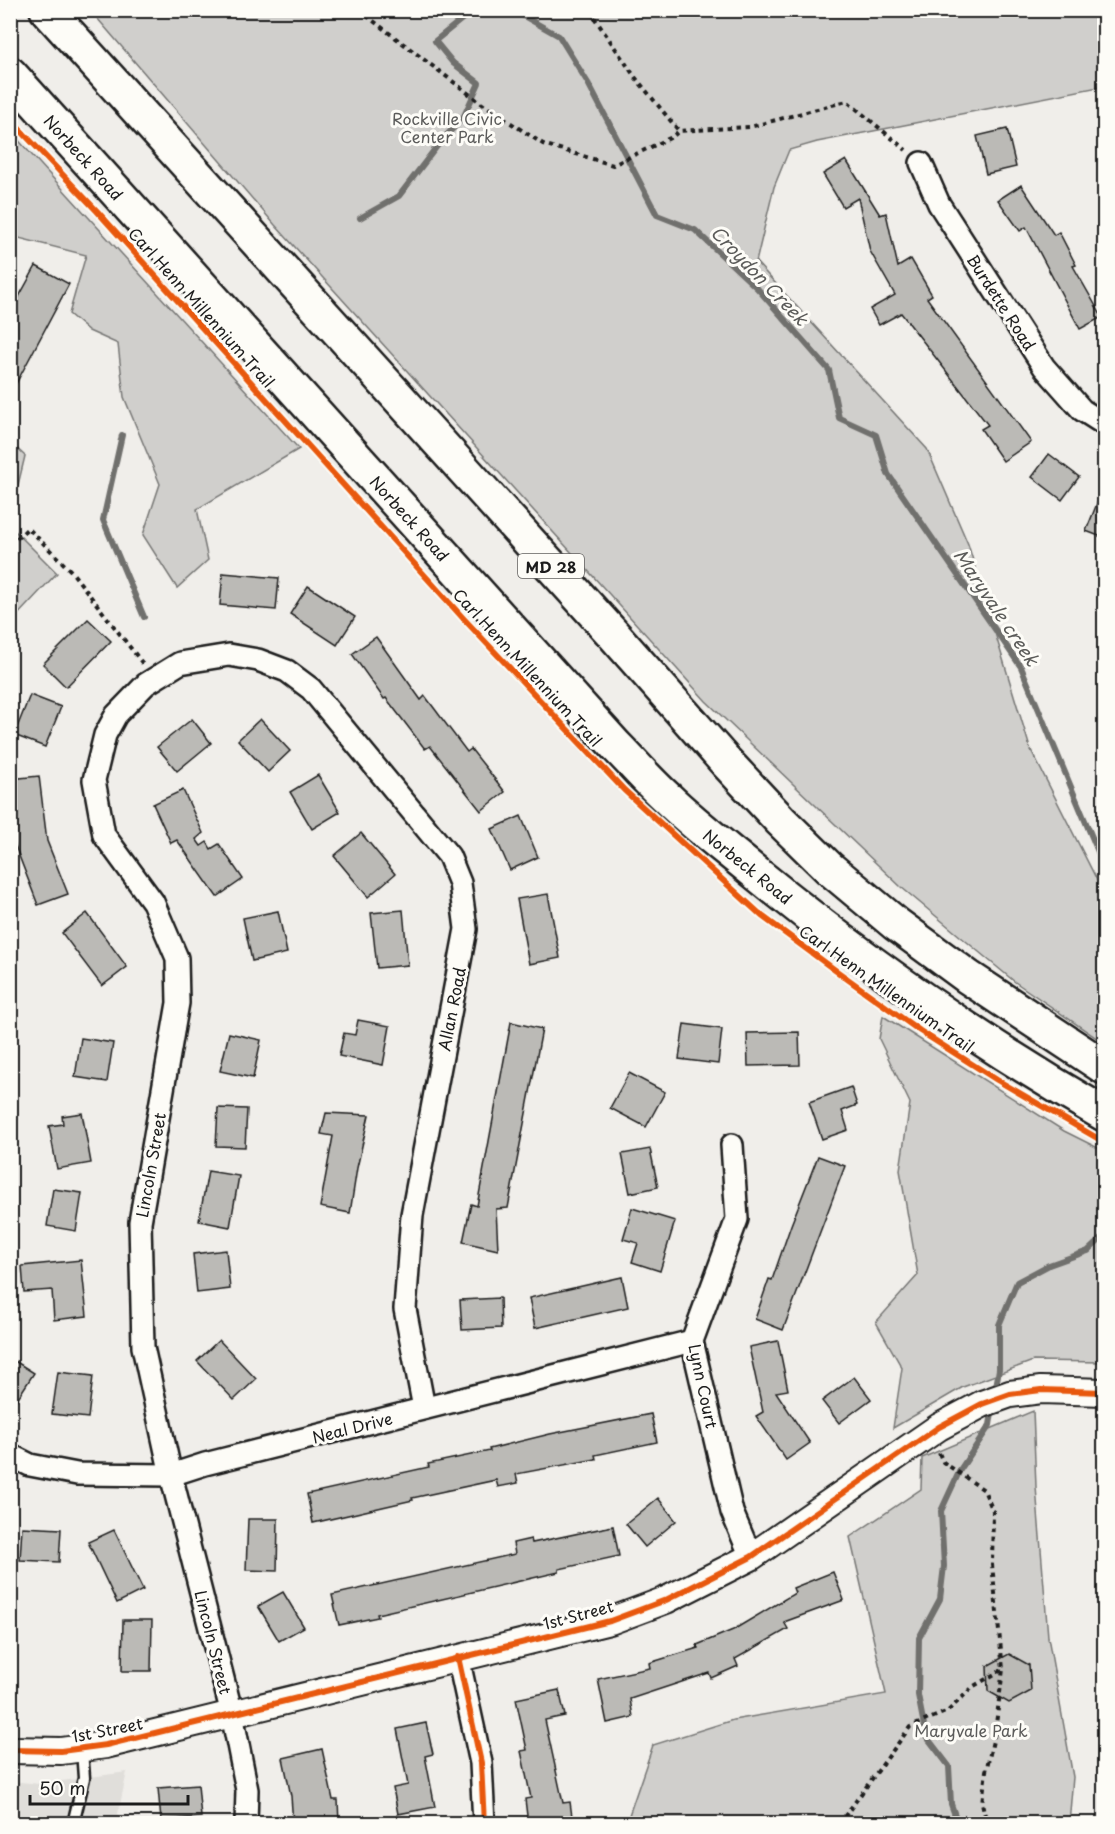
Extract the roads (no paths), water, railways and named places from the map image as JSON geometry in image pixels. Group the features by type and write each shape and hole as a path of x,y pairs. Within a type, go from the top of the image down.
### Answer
{"main road":[{"name":"MD 28","path":"47,10 781,821 829,868 896,924 978,983 1104,1067"},
{"name":"Norbeck Road","path":"10,74 616,746 667,798 854,951 953,1019 1104,1114"}],"street":[{"name":"Burdette Road","path":"921,163 939,204 1044,367 1082,410 1104,424"},
{"name":"Lincoln Street","path":"246,1824 247,1790 232,1714 171,1475 143,1347 140,1222 178,1003 177,958 153,902 104,835 94,780 105,735 116,715 146,684 180,663 229,655 258,660 287,671"},
{"name":"Allan Road","path":"287,671 311,689 442,847 449,856 460,883 466,929 412,1215 405,1308 424,1408"},
{"name":"Lynn Court","path":"732,1145 737,1219 692,1341 732,1512 751,1557"},
{"name":"Neal Drive","path":"10,1455 30,1465 77,1474 171,1475 205,1464 692,1341"},
{"name":"1st Street","path":"10,1750 81,1750 610,1621 666,1600 751,1557 939,1427 982,1404 1010,1394 1041,1390 1104,1392"},
{"path":"458,1657 481,1763 484,1824"}],"lane":[{"path":"73,1824 84,1778 81,1750"}],"waterway":[{"name":"Croydon Creek","path":"463,10 467,15 520,14 559,36 588,83 657,215 695,230 757,288 829,370 839,418 876,435 888,474 1021,667 1104,866"},
{"path":"360,218 399,196 441,141 463,118 479,83 453,63 435,41 467,15"},
{"path":"122,435 103,520 144,617"},
{"name":"Maryvale creek","path":"995,1393 999,1369 999,1325 1017,1282 1049,1265 1088,1251 1104,1236"},
{"name":"Maryvale creek","path":"958,1824 951,1804 949,1766 926,1736 918,1695 919,1638 940,1599 944,1566 941,1511 960,1470 990,1425 993,1406"}],"park label":[{"name":"Rockville Civic Center Park","path":"447,127"},
{"name":"Maryvale Park","path":"971,1730"}]}
